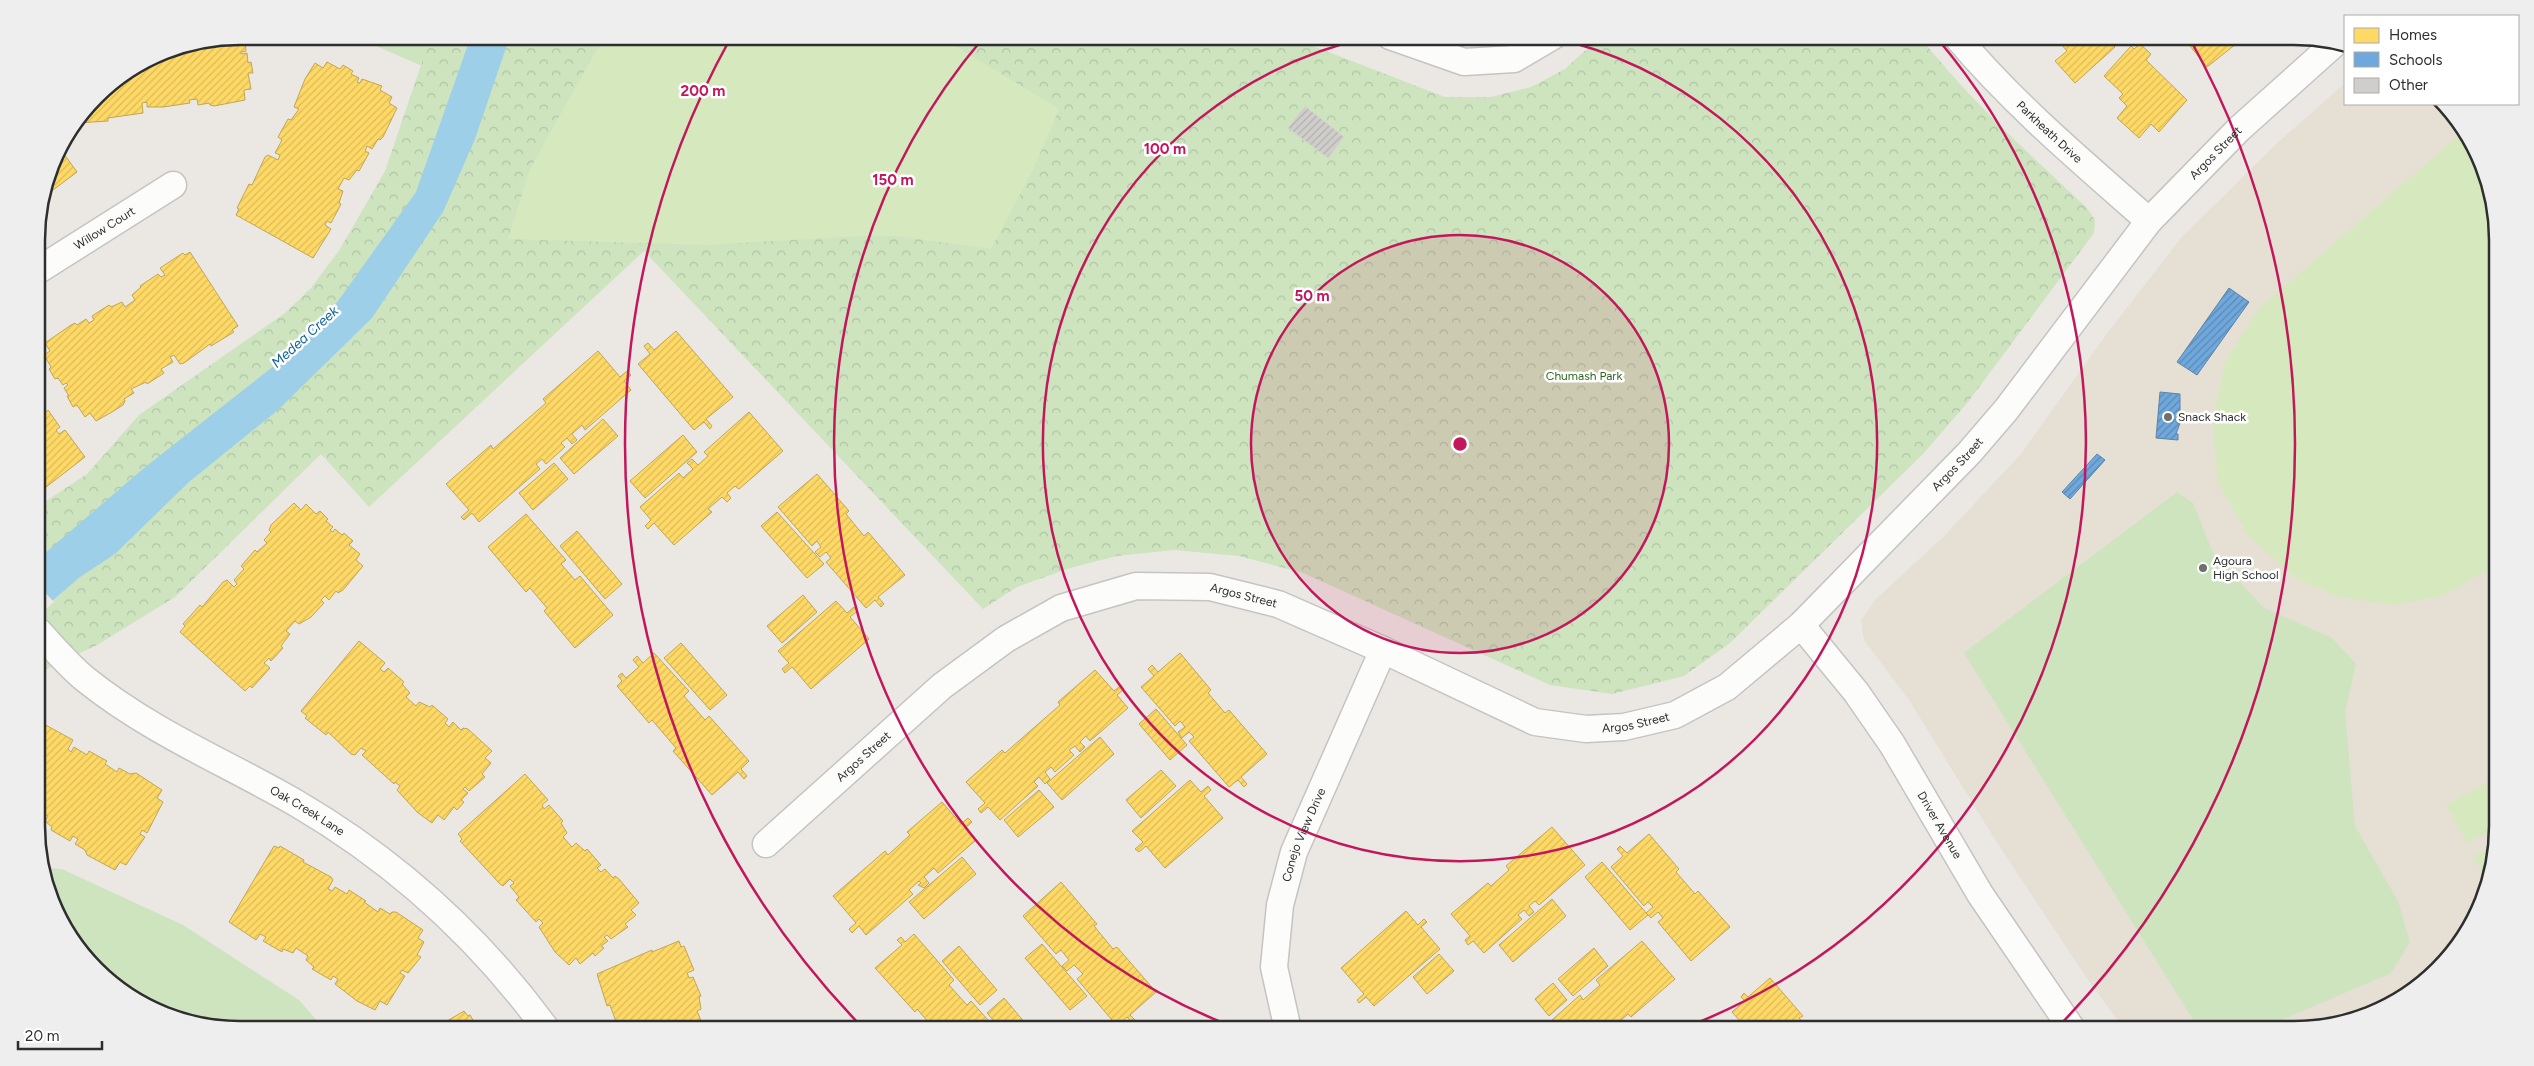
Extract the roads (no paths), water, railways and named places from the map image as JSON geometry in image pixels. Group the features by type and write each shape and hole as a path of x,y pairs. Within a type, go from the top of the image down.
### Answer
{"street":[{"path":"1416,45 1464,62 1514,59 1538,45"},
{"name":"Parkheath Drive","path":"1963,45 1980,65 2047,132 2149,220"},
{"name":"Argos Street","path":"766,844 942,686 1006,639 1061,608 1136,586 1210,587 1278,604 1383,650 1535,722 1586,730 1624,727 1675,715 1727,688 1801,625 1969,453 2006,410 2149,220 2239,129 2329,49"},
{"name":"Willow Court","path":"45,266 173,185"},
{"name":"Driver Avenue","path":"1801,625 1856,692 1892,744 1980,894 2067,1021"},
{"name":"Oak Creek Lane","path":"45,639 92,684 164,733 296,803 354,839 445,912 494,963 540,1021"},
{"name":"Conejo View Drive","path":"1286,1021 1274,967 1280,905 1294,852 1383,650"}],"water":[{"name":"Medea Creek","path":"468,45 507,45 475,139 443,212 372,318 278,410 189,482 115,554 80,577 45,607 45,553 144,468 275,365 338,301 416,192"}],"place":[{"name":"Snack Shack","path":"2168,417"},
{"name":"Agoura High School","path":"2203,568"}],"park label":[{"name":"Chumash Park","path":"1584,376"}]}
